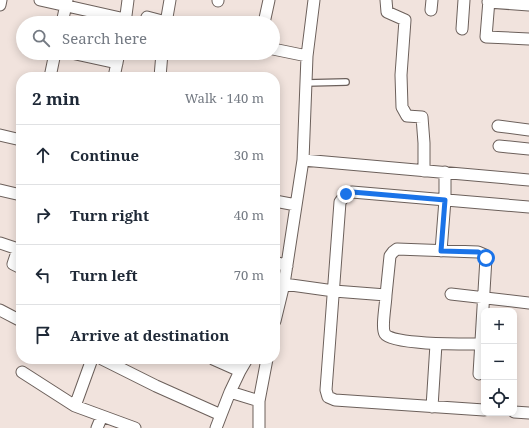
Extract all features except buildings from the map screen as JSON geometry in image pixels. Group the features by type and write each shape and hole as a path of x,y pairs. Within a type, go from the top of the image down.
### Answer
{"street":[{"path":"0,5 1,0"},
{"path":"40,0 66,3 109,16"},
{"path":"126,16 128,0"},
{"path":"167,16 170,0"},
{"path":"266,16 269,0"},
{"path":"280,300 287,266 303,160 307,56 314,0"},
{"path":"386,0 387,12 405,20 402,108 407,116 422,117 424,171"},
{"path":"462,29 464,0"},
{"path":"529,5 488,1 486,37 529,40"},
{"path":"63,16 66,3"},
{"path":"280,51 307,56"},
{"path":"51,72 54,60"},
{"path":"115,72 118,60"},
{"path":"160,72 161,60"},
{"path":"498,126 529,130"},
{"path":"0,135 16,139"},
{"path":"499,146 529,149"},
{"path":"303,160 529,180"},
{"path":"441,251 445,200 445,172"},
{"path":"0,190 16,194"},
{"path":"481,410 335,400 328,397 326,390 340,202 346,194 352,192 529,207"},
{"path":"280,202 296,205"},
{"path":"0,244 16,248"},
{"path":"479,374 481,344 436,344 391,339 385,334 383,328 390,256 397,249 478,252 484,255 486,258 483,308"},
{"path":"16,255 13,264 16,266"},
{"path":"280,264 287,266"},
{"path":"284,284 334,291 386,295"},
{"path":"451,294 529,303"},
{"path":"0,310 16,318"},
{"path":"432,407 436,344"},
{"path":"75,406 90,364"},
{"path":"112,364 156,386 221,415"},
{"path":"224,364 240,371"},
{"path":"216,428 230,392 244,364"},
{"path":"259,428 259,401 266,364"},
{"path":"22,372 75,406 135,428"},
{"path":"230,392 259,401"},
{"path":"517,412 529,413"},
{"path":"97,428 102,416"}],"lane":[{"path":"306,83 346,82"}],"route":[{"path":"346,194 352,192 445,200 441,251 481,252 486,258"}]}
